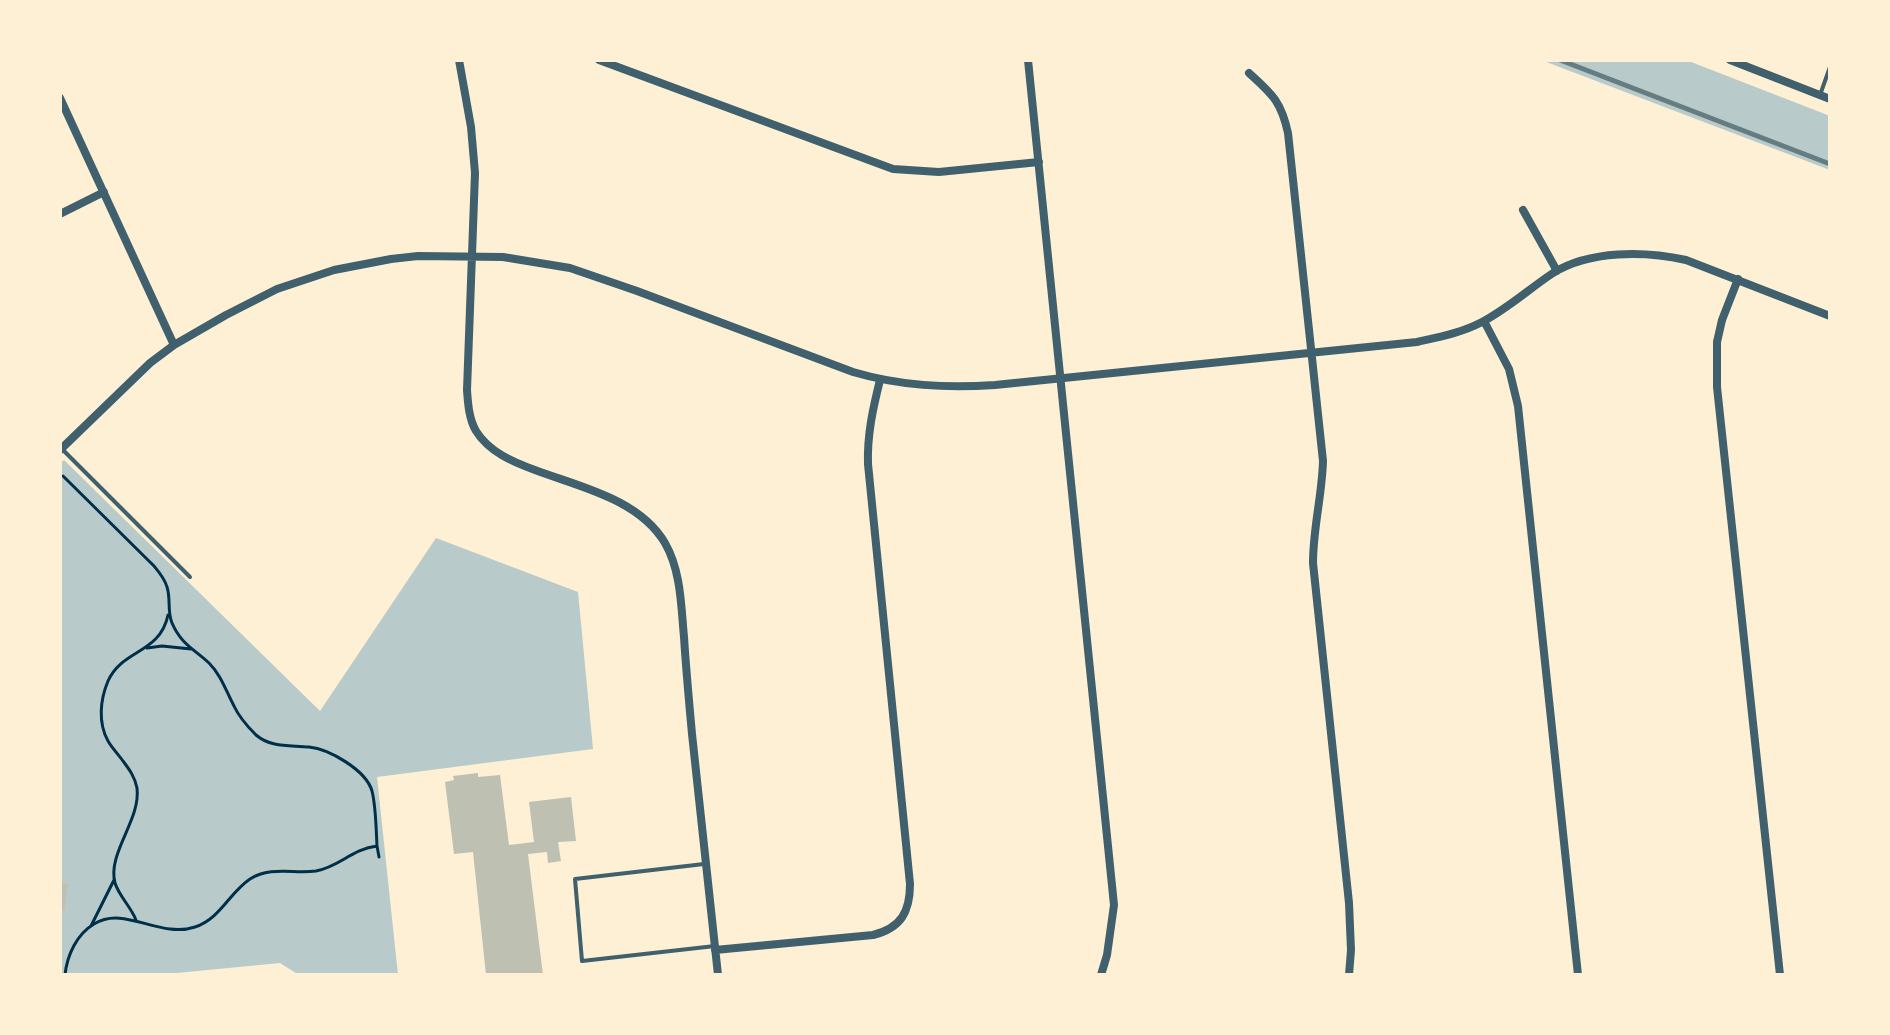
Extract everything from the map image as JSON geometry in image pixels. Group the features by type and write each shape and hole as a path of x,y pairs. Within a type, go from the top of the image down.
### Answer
{"street":[{"path":"459,60 474,150 467,390 471,421 489,447 516,463 611,498 641,516 666,545 679,581 718,975"},
{"path":"599,60 893,169 939,172 1039,162"},
{"path":"1028,60 1114,905 1101,975"},
{"path":"1730,60 1830,99"},
{"path":"1249,73 1276,98 1285,121 1323,461 1313,563 1349,903 1349,975"},
{"path":"60,98 174,345"},
{"path":"60,214 104,192"},
{"path":"1523,210 1557,271"},
{"path":"61,450 150,363 174,345 226,315 277,289 334,270 405,257 503,257 570,268 853,372 880,380 925,386 955,387 1061,378 1417,342 1464,330 1484,321 1557,271 1617,254 1643,253 1686,260 1830,316"},
{"path":"1738,279 1717,342 1717,387 1780,975"},
{"path":"1484,321 1509,369 1518,406 1578,975"},
{"path":"715,948 873,935 890,929 903,917 910,901 868,464 870,421 880,380"}],"lane":[{"path":"1820,95 1830,67"},
{"path":"61,450 190,577"},
{"path":"706,864 575,879 582,961 715,948"}],"path":[{"path":"63,476 154,566 167,587 169,616 177,634 220,677 242,720 261,739 336,755 366,780 372,789 379,857"},
{"path":"147,648 161,632 169,607"},
{"path":"65,975 74,944 91,926 114,880 119,851 137,803 132,773 108,742 103,727 101,710 109,679 116,667 127,658 147,648 191,649"},
{"path":"91,926 106,920 127,919 169,931 195,927 207,922 252,878 282,870 315,871 365,847 377,846"},
{"path":"114,880 136,921"}],"shaded area":[{"path":"1541,60 1686,60 1830,116 1830,170"},
{"path":"64,460 320,711 436,538 578,592 593,749 377,777 398,975 299,975 280,963 156,975 60,975 60,464"}],"building":[{"path":"478,773 478,777 500,775 509,845 534,842 529,802 571,797 576,841 558,842 561,861 548,863 547,852 528,854 543,975 486,975 473,852 454,854 445,782 454,780 453,776"},
{"path":"60,883 68,884 64,911 60,910"}],"railway":[{"path":"1560,60 1830,164"}]}
